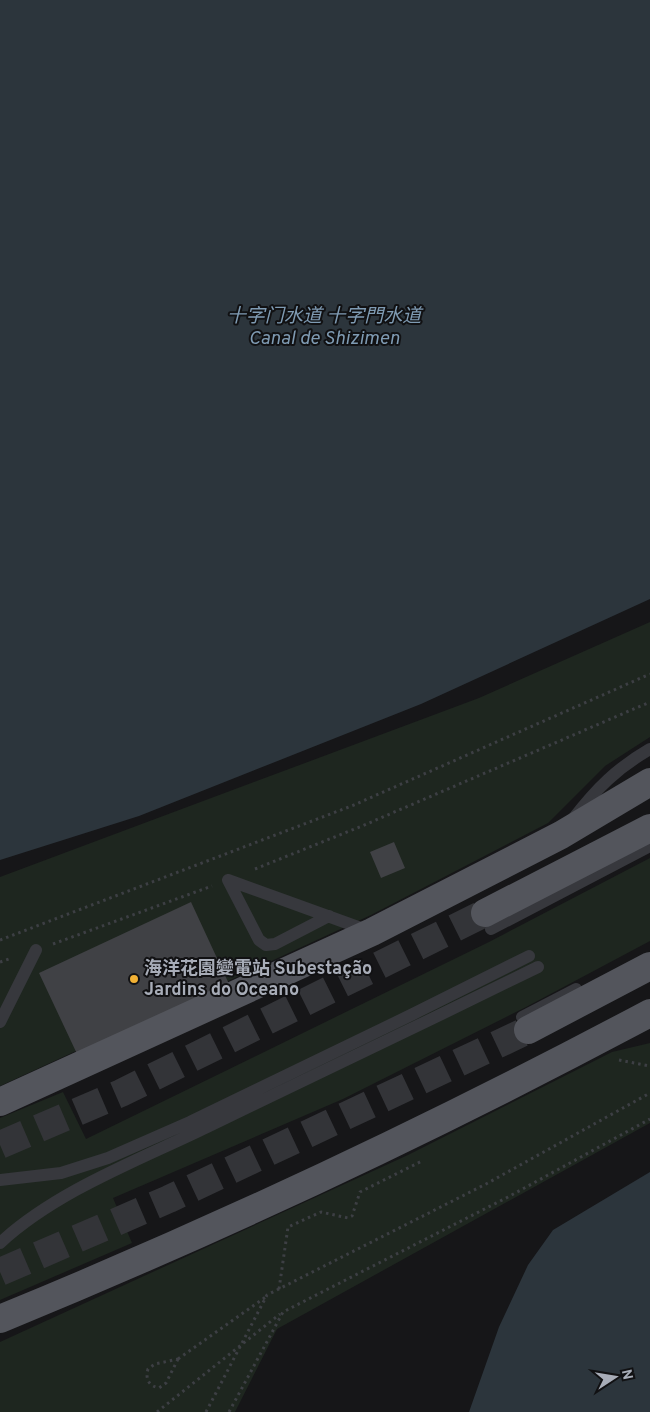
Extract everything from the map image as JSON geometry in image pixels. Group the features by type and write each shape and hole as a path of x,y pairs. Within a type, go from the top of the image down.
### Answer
{"main road":[{"path":"0,1102 372,932 561,835 650,782"},
{"path":"488,921 650,828"},
{"path":"525,1023 647,958"},
{"path":"4,1318 152,1256 324,1176 638,1024 650,1013"}],"lane":[{"path":"561,835 594,793 630,760 650,748"},
{"path":"488,921 650,846"},
{"path":"228,880 259,940 266,945 275,944 329,916"},
{"path":"228,880 372,932"},
{"path":"0,1022 36,950"},
{"path":"0,1180 61,1173 108,1158 199,1117 404,1019 530,956"},
{"path":"0,1243 35,1215 125,1165 538,967"},
{"path":"525,1023 590,982"}],"path":[{"path":"0,940 354,805 650,674"},
{"path":"0,962 228,880 362,826 650,702"},
{"path":"619,1060 650,1066"},
{"path":"178,1360 166,1383 159,1388 149,1382 147,1378 148,1370 155,1364 178,1360 267,1295 486,1184 650,1093"},
{"path":"157,1412 283,1312 508,1198 650,1119"},
{"path":"279,1289 288,1227 321,1212 348,1218 352,1216 360,1192 427,1159"},
{"path":"206,1412 267,1295"},
{"path":"229,1412 283,1312"}],"shaded area":[{"path":"650,622 650,737 605,766 548,823 371,915 0,1086 0,877 479,698"},
{"path":"650,858 650,941 526,1007 343,1099 113,1198 132,1243 0,1300 0,1118 63,1092 86,1139 489,942"},
{"path":"650,1043 650,1123 277,1329 235,1412 0,1412 0,1342 408,1155 612,1052"}],"water":[{"name":"十字门水道 十字門水道 Canal de Shizimen","path":"0,0 650,0 650,599 421,704 139,816 0,860"},
{"path":"650,1172 650,1412 469,1412 499,1327 528,1265 553,1230"}],"building":[{"path":"394,842 405,868 381,878 370,852"},
{"name":"海洋花園變電站 Subestação Jardins do Oceano","path":"191,902 229,984 78,1056 39,973"}],"tunnel":[{"path":"0,1145 121,1093 485,913"},
{"path":"0,1272 169,1199 528,1030"}],"place":[{"name":"海洋花園變電站 Subestação Jardins do Oceano","path":"134,979"}]}
